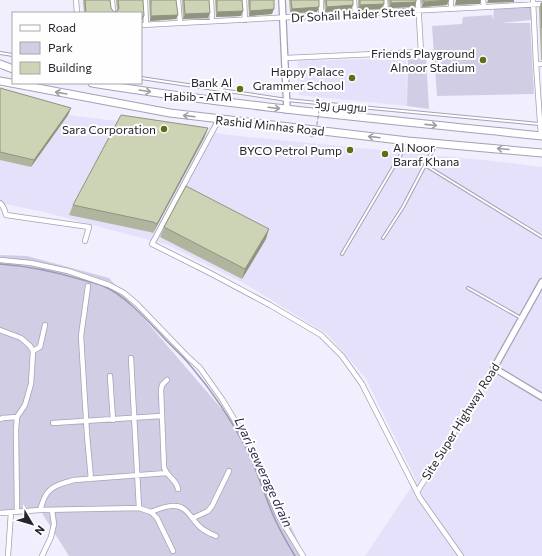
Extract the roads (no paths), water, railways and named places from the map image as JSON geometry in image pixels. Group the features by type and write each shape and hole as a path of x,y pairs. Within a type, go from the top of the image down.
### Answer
{"main road":[{"path":"0,65 12,69"},
{"name":"Rashid Minhas Road","path":"0,82 170,114 408,141 542,153"},
{"name":"Rashid Minhas Road","path":"98,84 287,110 542,136"}],"street":[{"path":"76,0 77,12"},
{"path":"112,0 113,12"},
{"path":"144,25 145,0"},
{"path":"178,0 180,23"},
{"path":"211,0 212,22"},
{"path":"244,0 244,20"},
{"path":"282,0 287,110"},
{"path":"321,0 321,16"},
{"path":"354,0 354,14"},
{"path":"385,0 386,12"},
{"path":"285,58 421,52 418,0"},
{"path":"451,0 451,9"},
{"path":"484,0 484,7"},
{"path":"534,2 536,64 542,136"},
{"name":"Dr Sohail Haider Street","path":"144,25 418,11 534,2 542,4"},
{"path":"536,64 542,64"},
{"path":"219,119 152,244 270,305 321,335 342,356 362,384 417,492"},
{"path":"0,203 5,210 6,216 89,227 86,241"},
{"path":"0,260 31,263 68,272 109,285 124,293 137,304 188,358 200,368 222,399 248,442 278,515 303,556"},
{"name":"Site Super Highway Road","path":"461,556 417,492 494,368 542,282"},
{"path":"88,286 81,336 91,479"},
{"path":"33,351 40,347 45,325"},
{"path":"0,330 21,338 33,351 31,384 25,405 17,417 14,512 8,556"},
{"path":"131,358 139,508"},
{"path":"494,368 542,397"},
{"path":"110,376 113,420"},
{"path":"167,380 162,385 161,390 164,467 167,474 176,483 178,489"},
{"path":"53,423 161,416"},
{"path":"0,420 3,418 17,417"},
{"path":"192,518 208,510 212,506 230,471"},
{"path":"40,510 46,495 52,487 74,480 167,474"},
{"path":"151,512 167,506 184,508 198,526 207,533 216,536"},
{"path":"0,513 40,510 139,508 151,512 157,518 173,551"},
{"path":"42,556 51,537 54,524 52,510"}],"lane":[{"path":"0,53 12,56"},
{"name":"سروس روڈ","path":"142,78 287,100 541,124"},
{"path":"342,254 408,141"},
{"path":"383,238 403,207 436,143"},
{"path":"425,165 542,237"},
{"path":"468,288 522,319"}],"waterway":[{"name":"Lyari sewerage drain","path":"0,264 21,266 63,274 98,284 119,295 143,316 187,361 221,405 246,448 276,522 295,556"}],"place":[{"name":"Friends Playground Alnoor Stadium","path":"483,60"},
{"name":"Happy Palace Grammer School","path":"352,78"},
{"name":"Bank Al Habib - ATM","path":"240,89"},
{"name":"Sara Corporation","path":"164,129"},
{"name":"BYCO Petrol Pump","path":"350,150"},
{"name":"Al Noor Baraf Khana","path":"385,154"}]}
